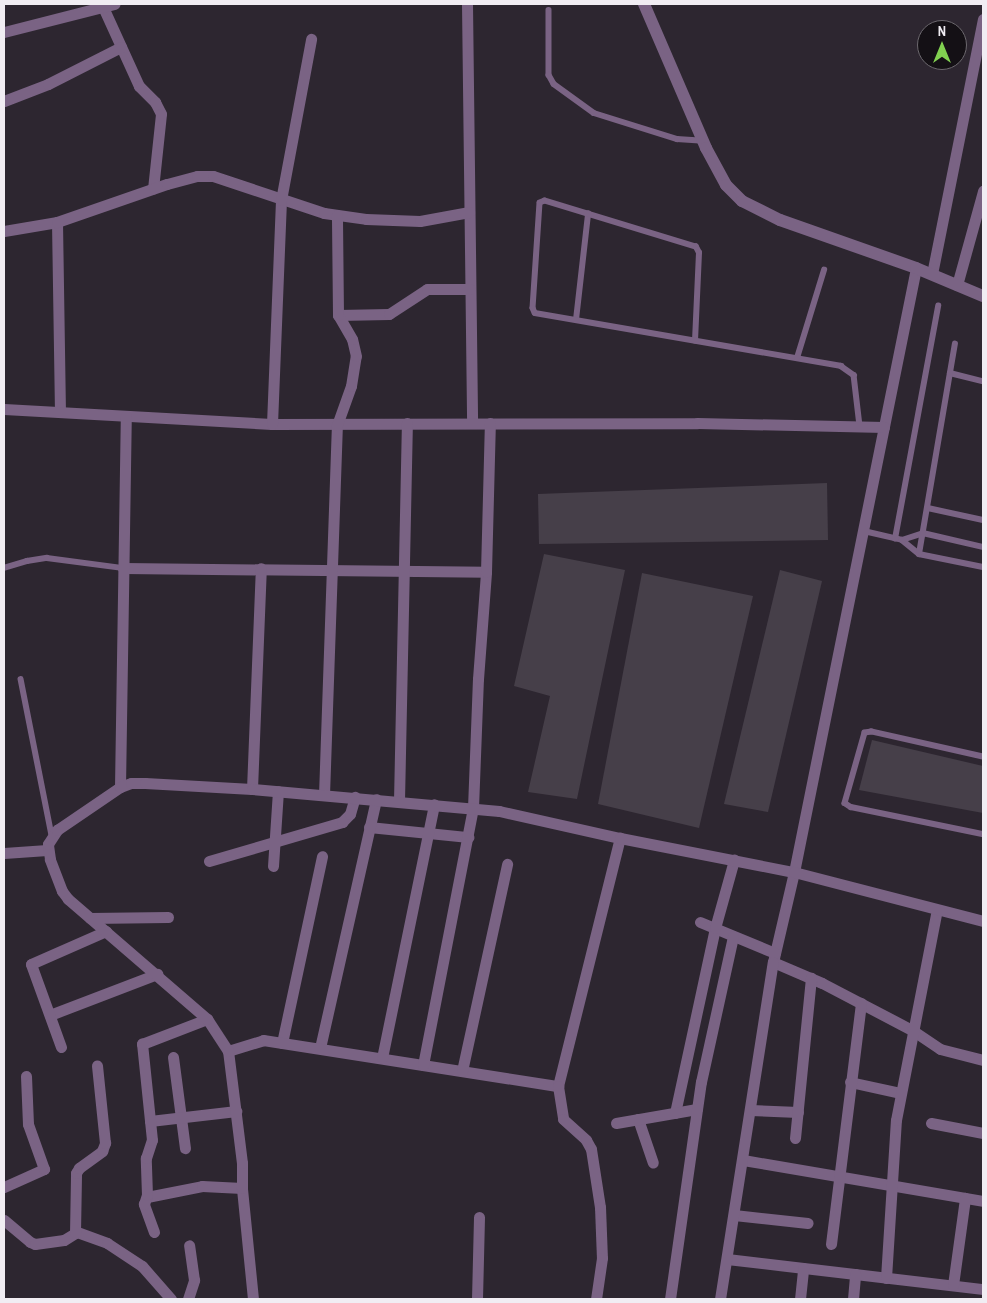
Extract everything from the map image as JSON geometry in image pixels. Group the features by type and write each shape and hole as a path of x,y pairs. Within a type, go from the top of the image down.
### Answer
{"street":[{"path":"467,4 472,423"},
{"path":"644,4 702,141 726,185 742,201 780,220 916,268 983,296"},
{"path":"4,32 109,5 121,47 139,86 155,102 161,114 154,189"},
{"path":"932,274 981,46 983,19"},
{"path":"272,424 281,200 311,39"},
{"path":"4,101 48,84 121,47"},
{"path":"4,231 57,222 182,179 213,176 310,210 338,215 420,221 469,212"},
{"path":"957,285 983,191"},
{"path":"324,794 337,425 351,386 356,356 352,339 338,315 338,215"},
{"path":"57,222 60,412"},
{"path":"720,1299 774,958 794,872 916,268"},
{"path":"338,315 390,314 427,289 470,289"},
{"path":"4,409 272,424 490,423 884,427"},
{"path":"120,787 126,416"},
{"path":"399,801 408,423"},
{"path":"423,1065 474,808 478,679 486,572 490,423"},
{"path":"124,568 261,568 331,571 486,572"},
{"path":"252,789 261,568"},
{"path":"253,1299 242,1188 242,1163 228,1050 207,1019 90,918 62,891 48,850 52,836 57,830 120,787 138,783 252,789 499,810 620,838 794,872 983,921"},
{"path":"273,866 278,791"},
{"path":"209,861 342,822 350,814 355,797"},
{"path":"320,1048 376,799"},
{"path":"382,1058 434,804"},
{"path":"369,827 468,837"},
{"path":"596,1299 602,1267 601,1224 591,1149 586,1140 563,1119 558,1086 620,838"},
{"path":"4,853 48,850"},
{"path":"282,1043 322,856"},
{"path":"675,1113 715,928 734,860"},
{"path":"462,1071 507,864"},
{"path":"886,1278 891,1186 900,1093 937,910"},
{"path":"90,918 168,917"},
{"path":"700,922 733,936 861,1003 912,1030 940,1049 983,1060"},
{"path":"61,1047 31,964 106,932"},
{"path":"670,1299 697,1109 709,1040 733,936"},
{"path":"50,1014 157,974"},
{"path":"795,1138 811,978"},
{"path":"831,1244 838,1175 861,1003"},
{"path":"154,1232 145,1206 147,1197 146,1158 152,1140 142,1044 207,1019"},
{"path":"228,1050 263,1040 558,1086"},
{"path":"173,1057 185,1148"},
{"path":"75,1232 76,1174 79,1168 102,1151 105,1143 97,1065"},
{"path":"4,1187 44,1169 28,1124 26,1076"},
{"path":"850,1082 900,1093"},
{"path":"616,1123 697,1109"},
{"path":"750,1110 798,1112"},
{"path":"150,1122 236,1111"},
{"path":"638,1119 653,1163"},
{"path":"931,1123 983,1132"},
{"path":"743,1160 983,1201"},
{"path":"147,1197 202,1186 242,1188"},
{"path":"953,1285 966,1198"},
{"path":"734,1215 808,1223"},
{"path":"477,1299 479,1218"},
{"path":"4,1220 35,1244 64,1240 75,1232 107,1243 135,1259 170,1299"},
{"path":"188,1299 194,1280 190,1245"},
{"path":"727,1259 983,1289"},
{"path":"800,1299 803,1268"},
{"path":"852,1299 855,1274"}],"lane":[{"path":"549,10 549,75 554,84 594,113 677,139 702,141"},
{"path":"695,341 699,253 696,247 545,201 540,203 533,311 538,315 841,366 851,371 856,381 860,426"},
{"path":"576,320 588,214"},
{"path":"797,358 824,270"},
{"path":"895,538 938,306"},
{"path":"919,554 955,344"},
{"path":"950,373 983,381"},
{"path":"928,508 983,520"},
{"path":"864,531 902,540 919,554 983,568"},
{"path":"902,540 923,533 983,547"},
{"path":"4,568 27,561 47,558 124,568"},
{"path":"21,678 52,836"},
{"path":"983,757 872,732 865,733 846,803 851,807 983,834"}],"building":[{"path":"827,483 828,540 539,544 538,494"},
{"path":"544,554 625,570 577,799 528,792 550,696 514,686"},
{"path":"780,570 822,581 768,812 724,804"},
{"path":"642,573 753,596 699,828 598,804"},
{"path":"872,740 983,766 983,813 859,790"}]}
